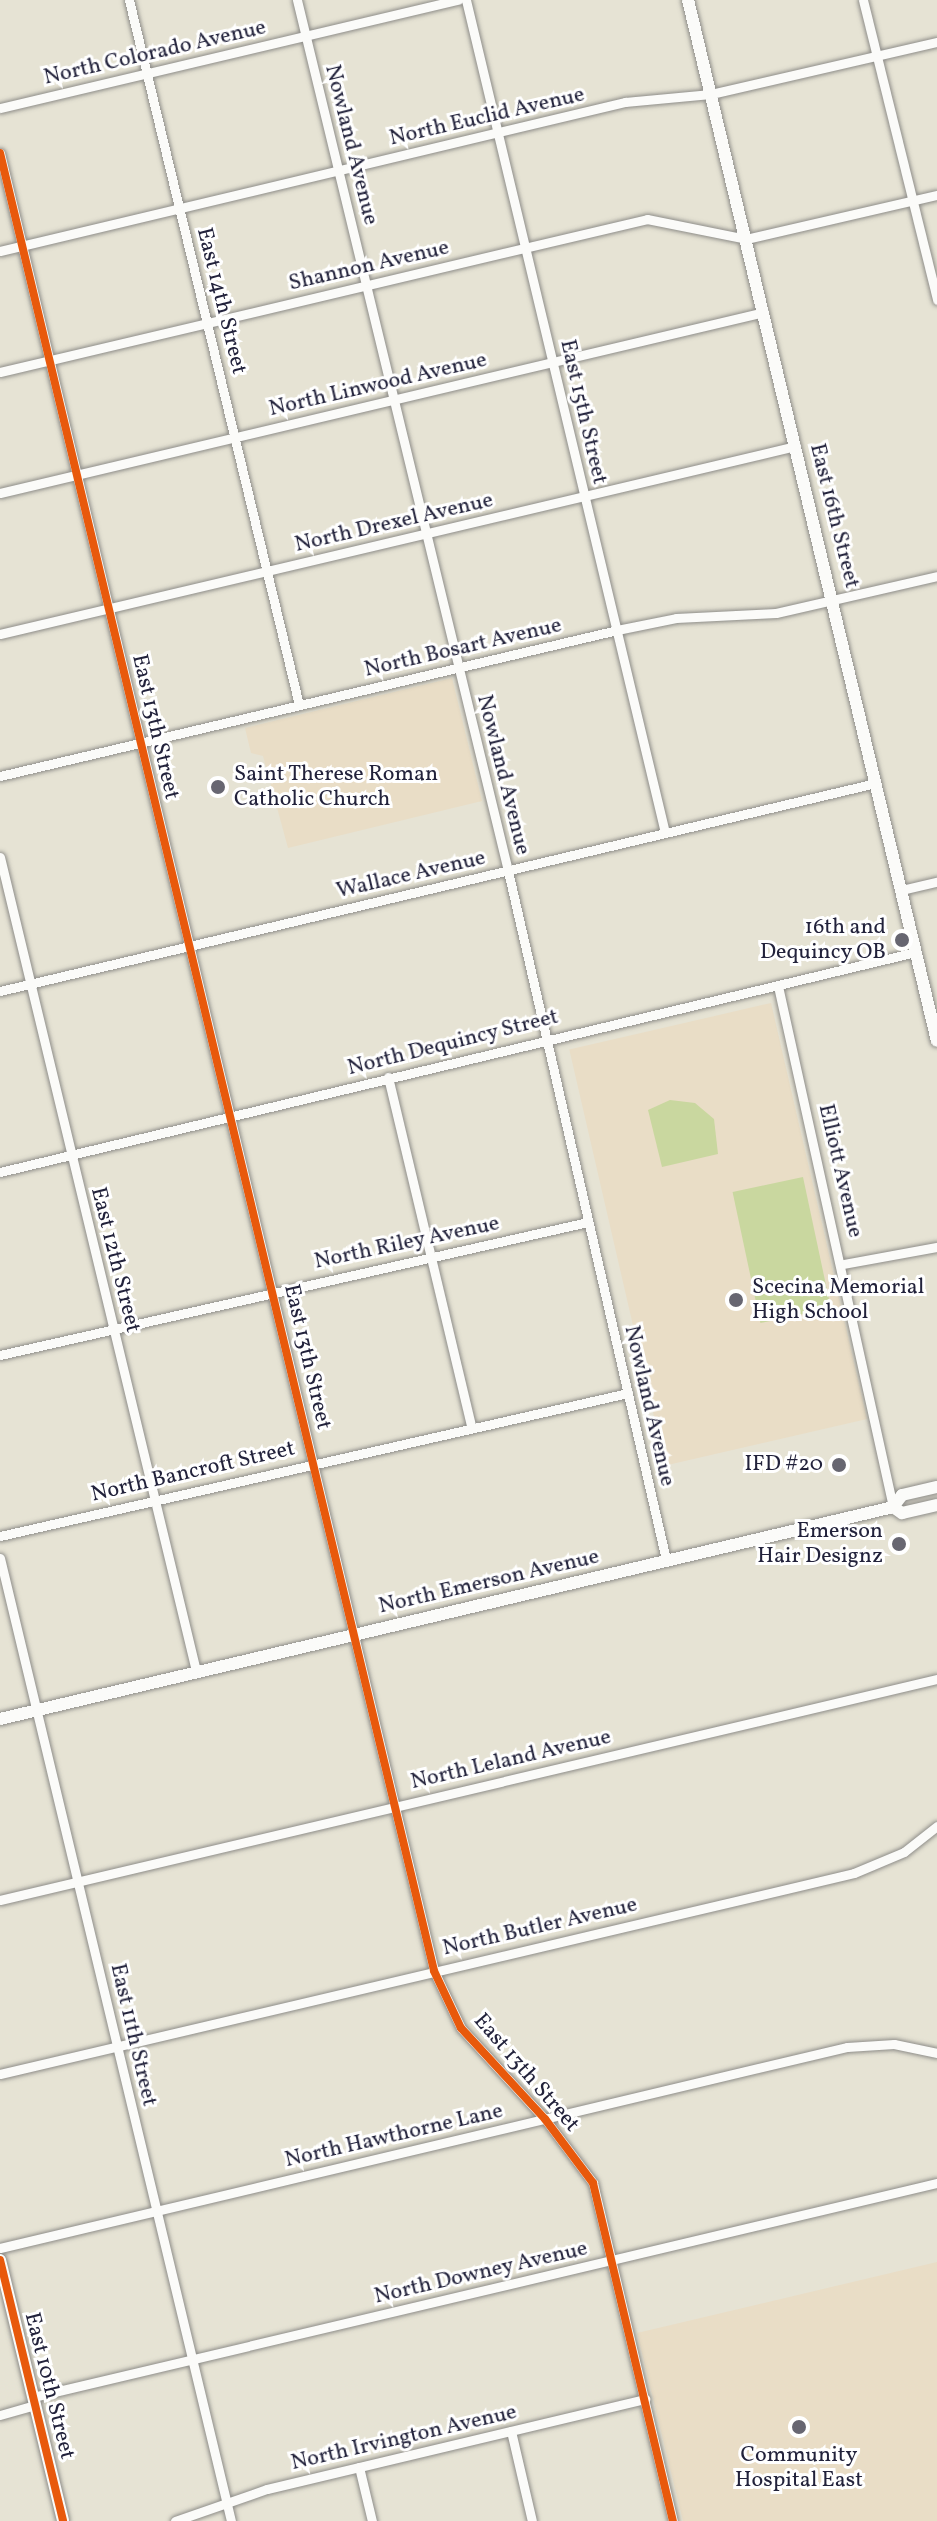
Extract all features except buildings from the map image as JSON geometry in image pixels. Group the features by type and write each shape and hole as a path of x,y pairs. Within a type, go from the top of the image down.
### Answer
{"main road":[{"name":"East 16th Street","path":"688,0 937,1037"},
{"name":"North Emerson Avenue","path":"0,1719 893,1507 902,1495 937,1487"},
{"name":"North Emerson Avenue","path":"893,1507 902,1513 937,1505"},
{"name":"East 10th Street","path":"0,2260 63,2521"}],"street":[{"name":"East 14th Street","path":"129,0 299,705"},
{"name":"Nowland Avenue","path":"297,0 508,871 666,1560"},
{"name":"North Colorado Avenue","path":"0,108 458,0"},
{"name":"East 15th Street","path":"466,0 665,833"},
{"path":"863,0 937,300"},
{"name":"North Euclid Avenue","path":"0,251 625,102 711,94 937,42"},
{"name":"East 13th Street","path":"0,153 434,1971 461,2028 545,2119 590,2176 673,2521"},
{"path":"746,239 937,195"},
{"name":"Shannon Avenue","path":"0,372 652,218 746,239"},
{"name":"North Linwood Avenue","path":"0,493 764,312"},
{"name":"North Drexel Avenue","path":"0,634 796,446"},
{"name":"North Bosart Avenue","path":"0,776 617,630 676,618 767,614 937,576"},
{"name":"Wallace Avenue","path":"0,991 876,783"},
{"name":"East 12th Street","path":"0,857 196,1671"},
{"path":"901,890 937,882"},
{"name":"North Dequincy Street","path":"0,1172 916,952"},
{"name":"Elliott Avenue","path":"778,986 843,1264 893,1507"},
{"path":"388,1077 471,1425"},
{"name":"North Riley Avenue","path":"0,1355 431,1255 588,1222"},
{"path":"843,1264 937,1247"},
{"name":"North Bancroft Street","path":"0,1536 471,1425 628,1393"},
{"name":"East 11th Street","path":"0,1558 231,2521"},
{"name":"North Leland Avenue","path":"0,1900 937,1679"},
{"name":"North Butler Avenue","path":"0,2074 861,1871 904,1852 937,1826"},
{"name":"North Hawthorne Lane","path":"0,2248 852,2046 894,2044 937,2053"},
{"name":"North Downey Avenue","path":"0,2415 34,2401 192,2360 937,2183"},
{"name":"North Irvington Avenue","path":"175,2521 226,2502 359,2467 645,2399"},
{"path":"511,2431 532,2521"},
{"path":"359,2467 372,2521"}],"shaded area":[{"path":"452,678 482,801 288,848 263,756 251,753 245,728"},
{"name":"Scecina Memorial High School","path":"771,1003 867,1419 665,1466 569,1050"},
{"name":"Community Hospital East","path":"937,2262 937,2521 683,2521 637,2333"}],"green space":[{"path":"670,1100 695,1103 714,1119 718,1154 662,1167 648,1110"},
{"path":"803,1177 831,1308 760,1323 733,1192"}],"cycle path":[{"path":"0,153 434,1971 461,2028 545,2119 593,2183 673,2521"},
{"path":"0,2260 63,2521"}],"place":[{"name":"Saint Therese Roman Catholic Church","path":"218,787"},
{"name":"16th and Dequincy OB","path":"902,940"},
{"name":"Scecina Memorial High School","path":"736,1300"},
{"name":"IFD #20","path":"839,1465"},
{"name":"Emerson Hair Designz","path":"899,1544"},
{"name":"Community Hospital East","path":"799,2427"}]}
